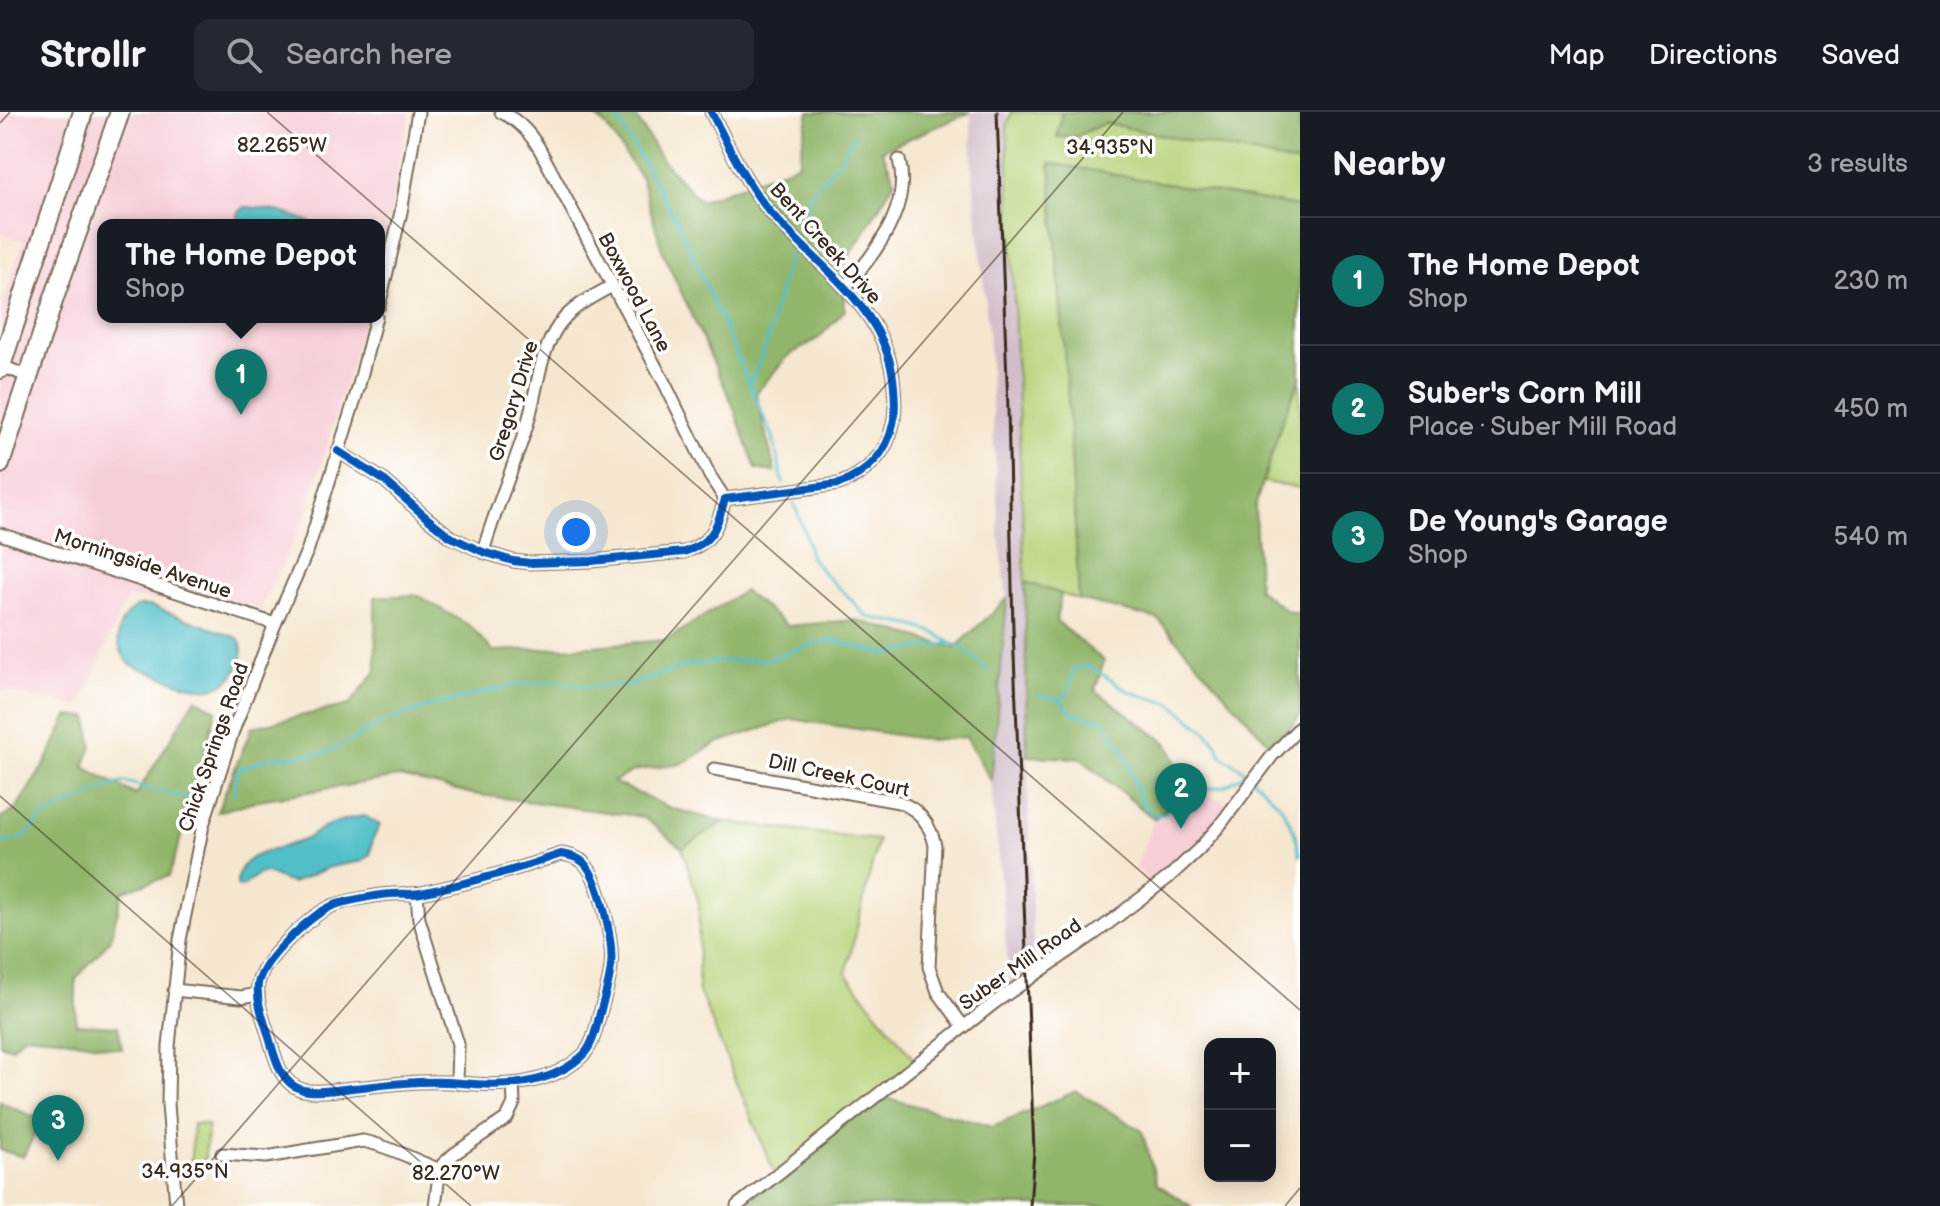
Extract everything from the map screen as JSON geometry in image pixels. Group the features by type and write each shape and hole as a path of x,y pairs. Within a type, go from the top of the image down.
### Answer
{"main road":[{"path":"0,366 83,112"},
{"path":"0,464 54,298 120,112"}],"street":[{"path":"385,280 401,212 418,112"},
{"name":"Boxwood Lane","path":"501,112 518,121 532,136 665,384 710,476 725,499"},
{"name":"Bent Creek Drive","path":"711,112 742,171 767,208 845,287 875,327 885,346 894,384 895,414 891,432 880,455 864,471 839,484 725,499"},
{"path":"845,287 868,261 893,216 903,182 899,160"},
{"name":"Gregory Drive","path":"483,552 527,425 551,337 573,309 612,286"},
{"name":"Chick Springs Road","path":"176,1206 168,1085 170,1035 180,940 203,825 233,731 308,549 358,389 374,323"},
{"path":"0,366 29,377"},
{"path":"338,451 385,481 446,533 483,552 513,561 592,561 684,552 708,540 717,525 725,499"},
{"name":"Morningside Avenue","path":"0,534 275,624"},
{"name":"Suber Mill Road","path":"737,1206 963,1026 1169,877 1199,849 1300,727"},
{"name":"Dill Creek Court","path":"714,769 899,802 917,812 930,827 935,845 929,967 938,992 963,1026"},
{"path":"561,854 584,863 595,880 611,935 611,966 595,1035 585,1055 560,1072 527,1082 492,1086 435,1081 303,1090 287,1081 277,1064 259,1001 258,982 264,968 279,948 332,906 390,894 417,894 521,869 561,854"},
{"path":"417,894 419,919 458,1044 457,1083"},
{"path":"174,990 241,997 258,994"},
{"path":"435,1206 443,1164 507,1118 514,1103 513,1084"},
{"path":"222,1154 266,1157 363,1141 379,1144 441,1170"}],"shaded area":[{"path":"0,112 410,112 385,240 385,219 97,219 97,323 363,323 306,516 261,607 127,598 80,707 0,690 0,313 23,241 0,234"},
{"path":"971,112 1006,112 1007,126 1025,582 1034,971 1010,988 991,781 1007,599 999,534 988,328 972,168"},
{"path":"1189,788 1231,804 1204,839 1151,885 1136,868 1154,819"}],"green space":[{"path":"591,112 633,112 662,160 700,201 798,164 809,112 971,112 882,150 895,181 843,267 845,310 819,338 788,356 756,393 775,472 756,469 732,403 663,253 641,178 606,126"},
{"path":"1011,112 1062,112 1074,137 1105,123 1300,164 1300,207 1050,164 1079,600 1025,582 1007,126"},
{"path":"1062,112 1300,112 1300,164 1105,123 1074,137 1057,137"},
{"path":"1050,163 1300,207 1300,379 1284,415 1255,506 1258,589 1287,611 1300,614 1300,716 1273,748 1158,619 1079,600"},
{"path":"1300,379 1300,488 1263,482 1284,415"},
{"path":"1025,582 1061,594 1056,621 1104,661 1095,690 1167,743 1189,788 1154,819 1080,758 1027,756"},
{"path":"744,591 788,626 856,620 955,648 1007,599 991,781 966,737 929,740 792,719 717,743 681,764 633,771 613,782 670,808 724,822 682,848 643,817 473,794 399,777 259,800 217,812 252,727 349,705 376,671 375,597 417,595 470,626 493,651 666,640"},
{"path":"196,698 216,710 169,876 123,891 110,940 76,979 76,1024 118,1026 122,1049 24,1035 12,1048 0,1044 0,819 15,810 46,762 68,716 88,717 92,746 84,767 136,795"},
{"path":"724,822 878,840 846,973 917,1063 777,1179 698,989 699,903 682,848"},
{"path":"1076,1091 1142,1131 1157,1184 1191,1206 743,1206 880,1096 993,1127"},
{"path":"0,1101 42,1120 23,1157 0,1150"},
{"path":"193,1124 208,1125 203,1173 190,1172"}],"water":[{"path":"245,207 301,219 237,219 238,213"},
{"path":"138,606 151,606 238,638 242,653 238,668 224,683 200,688 130,664 120,649 119,633 125,618"},
{"path":"365,816 380,825 373,838 370,855 363,861 330,867 292,883 262,873 242,887 237,886 239,874 252,858 306,839 333,823"}],"waterway":[{"path":"614,112 677,221 773,437 783,483"},
{"path":"798,229 810,195 855,135"},
{"path":"751,381 766,345 789,255"},
{"path":"794,504 810,556 867,617 911,625 933,632 951,643"},
{"path":"235,794 239,769 271,757 324,753 378,724 431,706 513,685 545,682 589,687 629,685 685,666 769,659 831,640 884,654 951,643 963,648 990,672"},
{"path":"1040,695 1060,699 1067,695 1074,669 1088,665 1130,692 1172,704 1206,731 1222,756 1241,768 1281,806 1294,830 1300,855"},
{"path":"1060,699 1072,713 1104,721 1125,752 1140,800 1154,815 1164,814 1182,793 1225,786 1245,774"},
{"path":"0,843 22,839 43,817 107,787 125,782 192,799"}],"railway":[{"path":"997,112 1013,630 1034,1151 1030,1206"}],"cycle path":[{"path":"338,451 385,481 451,537 483,552 530,563 592,561 684,552 702,543 713,532 725,499 839,484 858,475 874,462 886,445 895,415 889,358 878,333 845,288 766,207 743,173 711,112"},
{"path":"561,854 579,859 590,871 605,912 610,942 611,966 607,990 594,1037 581,1057 554,1074 509,1084 420,1082 314,1091 295,1087 284,1076 276,1061 261,1011 258,984 277,951 312,919 344,902 417,894 510,871 561,854"}],"place":[{"name":"The Home Depot","path":"241,415"},
{"name":"Suber's Corn Mill","path":"1181,829"},
{"name":"De Young's Garage","path":"58,1161"}]}
